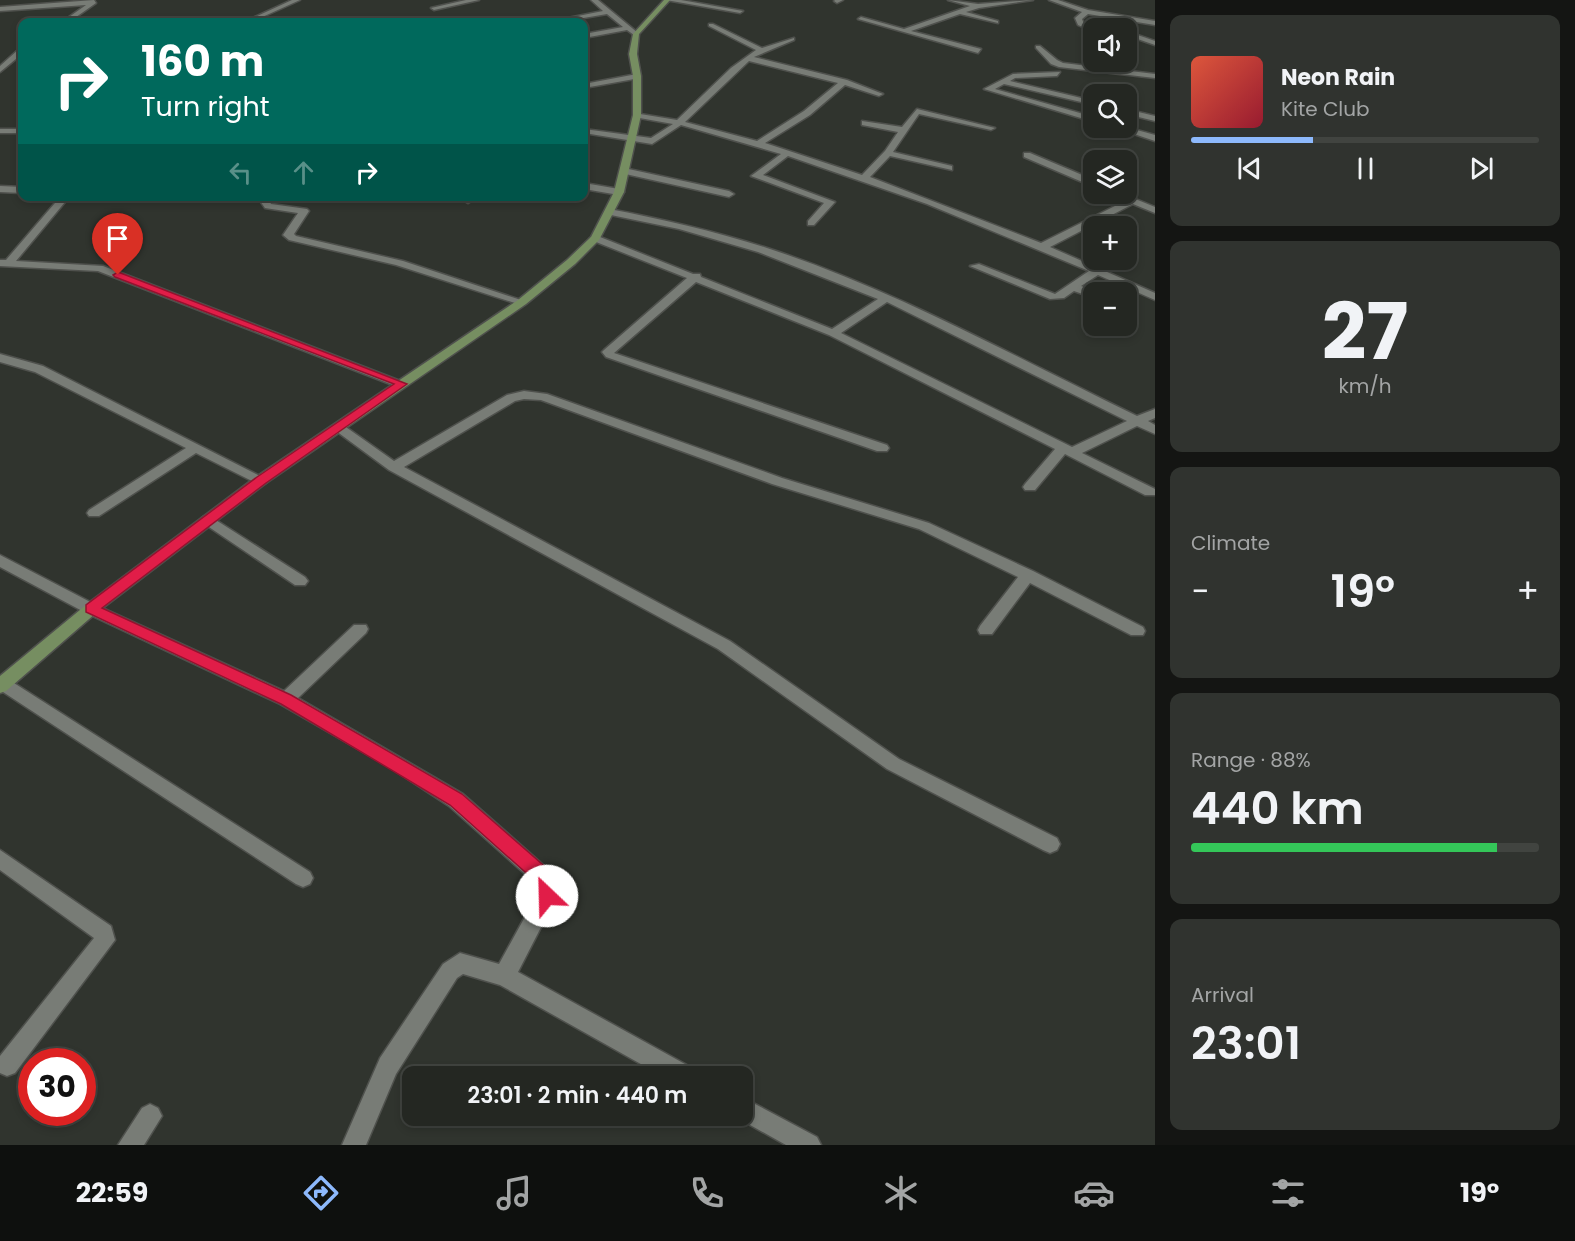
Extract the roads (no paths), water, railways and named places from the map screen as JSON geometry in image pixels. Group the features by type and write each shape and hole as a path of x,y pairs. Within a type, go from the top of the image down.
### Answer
{"main road":[{"path":"2,685 91,609 261,480 522,302 571,262 595,238 620,192 637,115 637,76 631,31 668,0"}],"street":[{"path":"256,18 297,0"},
{"path":"435,8 476,0"},
{"path":"594,0 631,31"},
{"path":"668,0 740,11"},
{"path":"951,0 978,6"},
{"path":"906,30 978,6 1030,0"},
{"path":"1052,0 1087,12 1155,24"},
{"path":"0,9 94,1"},
{"path":"71,18 94,1"},
{"path":"574,18 608,12"},
{"path":"959,12 996,22"},
{"path":"1083,26 1078,18 1087,12"},
{"path":"861,19 978,51"},
{"path":"711,25 763,51"},
{"path":"588,36 631,31"},
{"path":"1137,37 1155,43"},
{"path":"588,132 652,141 681,121 711,89 747,58 792,39"},
{"path":"1038,47 1054,62 1062,65 1155,76"},
{"path":"0,70 18,54"},
{"path":"747,58 844,82 879,94"},
{"path":"1057,74 1013,76 1001,80 988,89 1083,117"},
{"path":"588,85 637,76"},
{"path":"1001,80 1083,100"},
{"path":"758,144 807,113 844,82"},
{"path":"865,177 888,153 902,130 920,110 991,128"},
{"path":"1137,114 1155,119"},
{"path":"637,115 681,121 865,177 954,209 1083,264"},
{"path":"865,123 902,130"},
{"path":"0,131 18,131"},
{"path":"1137,133 1155,138"},
{"path":"787,153 756,176 830,202 811,223"},
{"path":"888,153 950,168"},
{"path":"1027,155 1083,179"},
{"path":"624,171 729,194"},
{"path":"588,187 620,192"},
{"path":"0,189 18,190"},
{"path":"4,263 61,201"},
{"path":"267,201 265,204 304,211 288,235 293,238 399,263 522,302"},
{"path":"1137,203 1155,210"},
{"path":"1043,246 1127,204"},
{"path":"609,212 681,226 762,250 886,298 1155,430"},
{"path":"595,238 696,276 833,333 1150,492"},
{"path":"4,263 99,268 402,384"},
{"path":"975,266 1046,295 1060,296 1097,270 1155,297"},
{"path":"696,276 608,352 610,355 882,448"},
{"path":"1073,287 1083,291"},
{"path":"833,333 886,298"},
{"path":"0,358 39,369 261,480"},
{"path":"394,467 512,398 524,395 543,397 777,481 924,526 1028,575 1137,631"},
{"path":"1029,487 1066,451 1139,422 1155,413"},
{"path":"338,428 394,467 724,645 893,764 1050,844"},
{"path":"94,513 196,447"},
{"path":"208,520 300,581"},
{"path":"0,560 91,609 286,699 456,800 543,877 547,896 504,976"},
{"path":"986,630 1028,575"},
{"path":"286,699 360,629"},
{"path":"2,685 303,878"},
{"path":"0,859 104,933 105,940 6,1065"},
{"path":"354,1145 388,1066 450,971 460,963 504,976 666,1066"},
{"path":"753,1114 809,1145"},
{"path":"130,1145 150,1116"}]}
